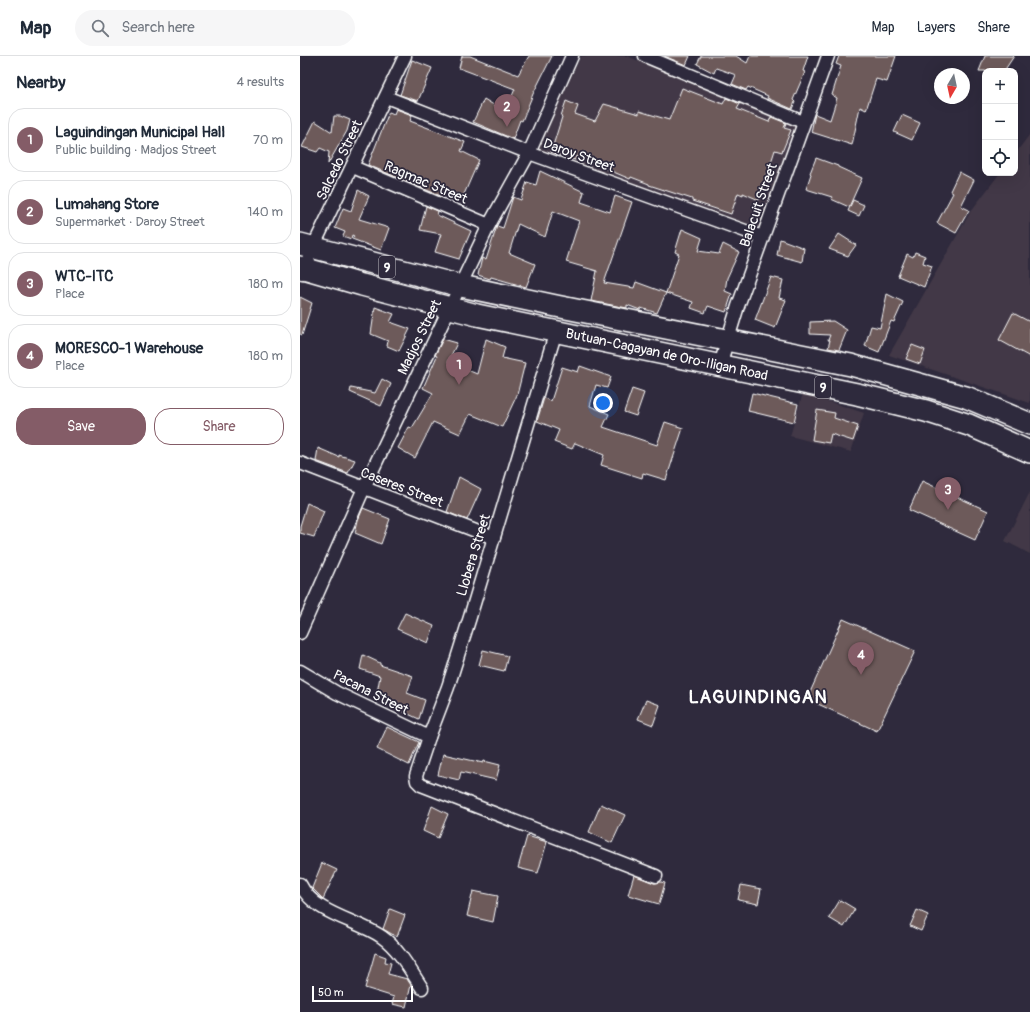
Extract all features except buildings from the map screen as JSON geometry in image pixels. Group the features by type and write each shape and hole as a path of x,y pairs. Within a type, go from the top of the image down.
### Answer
{"highway":[{"name":"Butuan-Cagayan de Oro-Iligan Road","path":"307,246 461,286 851,365 932,386 966,397 1030,424"},
{"name":"Butuan-Cagayan de Oro-Iligan Road","path":"301,271 477,315 857,394 942,416 969,425 1030,452"}],"street":[{"name":"Salcedo Street","path":"301,271 307,246 352,167 405,56"},
{"name":"Madjos Street","path":"300,633 364,488 461,286 489,224 529,153 572,56"},
{"path":"645,56 803,122"},
{"name":"Balacuit Street","path":"720,365 738,306 762,237 828,56"},
{"name":"Daroy Street","path":"386,97 529,153 762,237"},
{"name":"Ragmac Street","path":"352,167 489,224"},
{"name":"Llobera Street","path":"556,331 448,687 416,776 417,781 421,785 656,876"},
{"name":"Caseres Street","path":"300,463 494,538"},
{"name":"Pacana Street","path":"300,672 343,696 429,737"},
{"path":"300,884 312,901 328,911 381,936 394,947 422,988"}],"shaded area":[{"path":"581,56 627,56 796,127 761,230 537,151"},
{"path":"1030,134 1030,403 889,355 971,211 998,176 1018,176 1018,150"},
{"path":"803,393 864,413 851,452 790,436"},
{"path":"1030,492 1030,554 1005,541"}],"place":[{"name":"Lumahang Store","path":"507,127"},
{"name":"Laguindingan Municipal Hall","path":"459,385"},
{"name":"WTC-ITC","path":"948,510"},
{"name":"MORESCO-1 Warehouse","path":"861,675"}],"district":[{"name":"LAGUINDINGAN","path":"758,697"}]}
